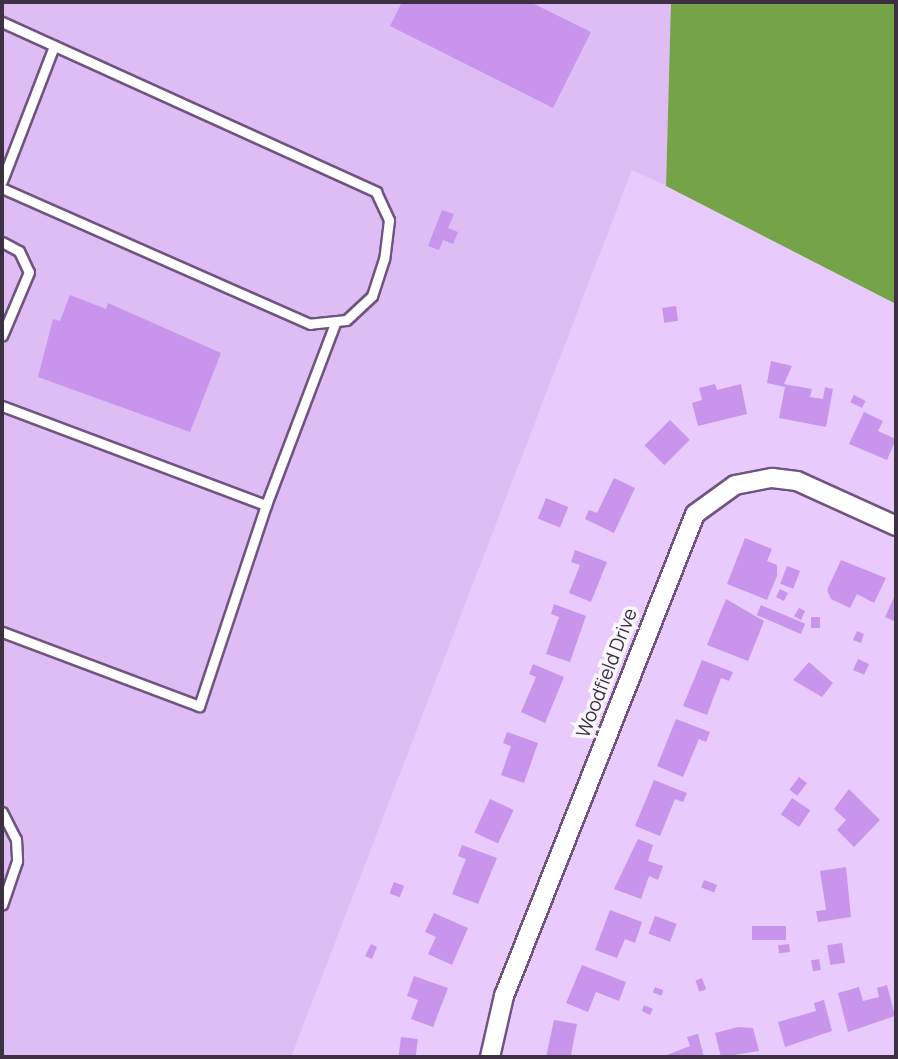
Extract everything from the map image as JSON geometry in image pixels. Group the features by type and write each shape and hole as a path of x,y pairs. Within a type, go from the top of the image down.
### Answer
{"street":[{"name":"Woodfield Drive","path":"490,1057 504,996 695,514 735,485 784,479 896,526"}],"lane":[{"path":"2,22 376,192 389,220 384,259 372,296 335,323 266,505 199,706 2,632"},
{"path":"2,181 54,46"},
{"path":"2,188 310,324 335,323"},
{"path":"2,242 19,251 29,272 2,336"},
{"path":"2,406 266,505"},
{"path":"2,812 16,839 17,861 2,905"}],"shaded area":[{"path":"2,2 671,2 666,186 632,170 291,1057 2,1057"}],"green space":[{"path":"671,2 896,2 896,304 666,186"}],"building":[{"path":"402,2 530,2 591,32 553,108 390,26"},
{"path":"442,210 454,214 448,228 458,232 453,244 443,240 439,250 428,246"},
{"path":"70,295 106,309 108,303 221,353 190,432 38,377 53,319 60,321"},
{"path":"676,306 678,321 664,323 662,308"},
{"path":"771,361 792,366 784,384 812,389 810,397 823,399 825,387 833,389 826,427 779,418 785,387 767,383"},
{"path":"715,384 717,390 741,384 747,414 698,426 692,403 702,400 699,388"},
{"path":"854,395 866,401 862,408 850,402"},
{"path":"864,412 883,421 878,431 896,439 887,460 849,444"},
{"path":"670,420 690,440 664,465 645,445"},
{"path":"614,478 635,488 614,533 585,519 589,510 597,513"},
{"path":"546,498 568,507 560,527 538,518"},
{"path":"745,538 772,549 767,561 777,565 777,576 767,600 727,584"},
{"path":"575,550 607,562 591,602 569,593 580,565 571,562"},
{"path":"841,560 886,578 874,603 857,594 850,608 831,599 827,590"},
{"path":"787,566 800,571 793,589 780,584"},
{"path":"780,589 788,593 784,601 776,597"},
{"path":"896,593 896,616 894,621 885,617"},
{"path":"726,599 764,621 748,661 707,645"},
{"path":"554,604 586,616 570,662 546,654 559,617 551,614"},
{"path":"761,605 805,624 801,634 757,615"},
{"path":"799,608 805,611 801,620 794,616"},
{"path":"811,617 820,617 820,628 811,628"},
{"path":"857,631 864,634 861,643 853,640"},
{"path":"858,659 869,664 864,675 853,670"},
{"path":"702,660 733,672 729,681 721,678 707,715 683,706"},
{"path":"809,662 833,683 822,697 793,680"},
{"path":"533,664 564,677 545,723 521,712 536,677 529,674"},
{"path":"676,719 710,732 706,742 699,739 683,777 657,766"},
{"path":"507,732 538,743 524,783 501,775 511,746 503,743"},
{"path":"799,777 807,783 797,796 789,790"},
{"path":"654,780 687,793 683,802 675,799 660,836 635,826"},
{"path":"849,789 880,820 854,847 837,830 846,820 834,809"},
{"path":"792,798 810,810 799,827 781,815"},
{"path":"490,799 514,810 498,844 474,833"},
{"path":"638,839 653,845 648,861 663,866 658,880 649,876 641,899 614,889"},
{"path":"462,845 497,858 478,904 452,894 466,859 458,856"},
{"path":"846,867 851,917 818,922 816,911 826,910 820,871"},
{"path":"704,880 717,885 714,892 701,887"},
{"path":"394,882 404,886 400,897 390,893"},
{"path":"610,910 642,922 635,943 625,939 617,958 595,950"},
{"path":"434,913 468,928 452,965 428,954 436,937 425,932"},
{"path":"655,916 677,924 670,942 649,934"},
{"path":"752,926 786,926 786,940 752,940"},
{"path":"842,943 845,963 830,965 827,945"},
{"path":"371,944 377,947 372,959 365,956"},
{"path":"789,944 790,952 779,953 778,945"},
{"path":"819,959 821,970 813,971 811,960"},
{"path":"582,965 626,982 619,1001 596,992 588,1012 566,1003"},
{"path":"414,976 448,988 433,1027 411,1019 418,1000 407,996"},
{"path":"702,978 706,989 700,992 695,980"},
{"path":"887,985 895,1016 848,1032 838,993 859,987 863,1001 879,997 877,988"},
{"path":"655,987 663,990 661,996 653,993"},
{"path":"824,1000 832,1031 785,1047 778,1022 816,1011 814,1003"},
{"path":"644,1005 653,1009 650,1015 642,1011"},
{"path":"554,1020 577,1024 571,1055 577,1057 546,1057"},
{"path":"738,1027 753,1028 759,1051 721,1057 715,1033"},
{"path":"698,1034 704,1057 662,1057 690,1046 687,1037"},
{"path":"401,1037 418,1039 416,1057 399,1057"}]}
